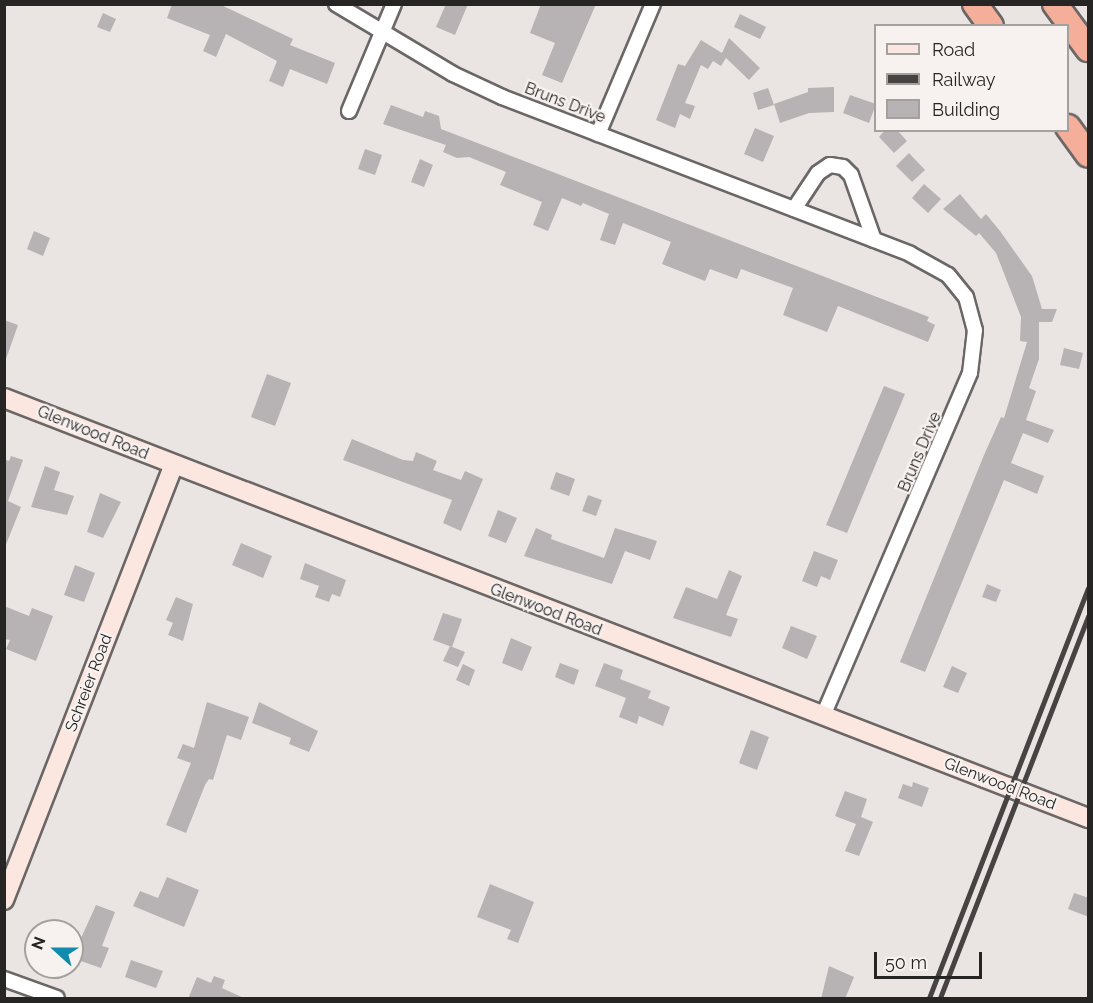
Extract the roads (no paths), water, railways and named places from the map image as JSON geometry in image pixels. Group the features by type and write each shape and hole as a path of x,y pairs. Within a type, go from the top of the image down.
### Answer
{"highway":[{"path":"975,4 990,24"},
{"path":"1055,4 1089,49"},
{"path":"1069,128 1089,155"}],"street":[{"name":"Bruns Drive","path":"336,4 463,79 598,134 874,240 929,263 956,282 973,319 974,352 962,394 823,717"},
{"path":"349,111 394,4"},
{"path":"598,134 653,4"},
{"path":"794,209 818,173 830,165 843,167 851,176 874,240"},
{"name":"Glenwood Road","path":"4,398 823,717 1089,818"},
{"name":"Schreier Road","path":"4,900 174,465"},
{"path":"4,978 57,999"}],"railway":[{"path":"929,998 1088,589"},
{"path":"940,998 1088,617"}]}
